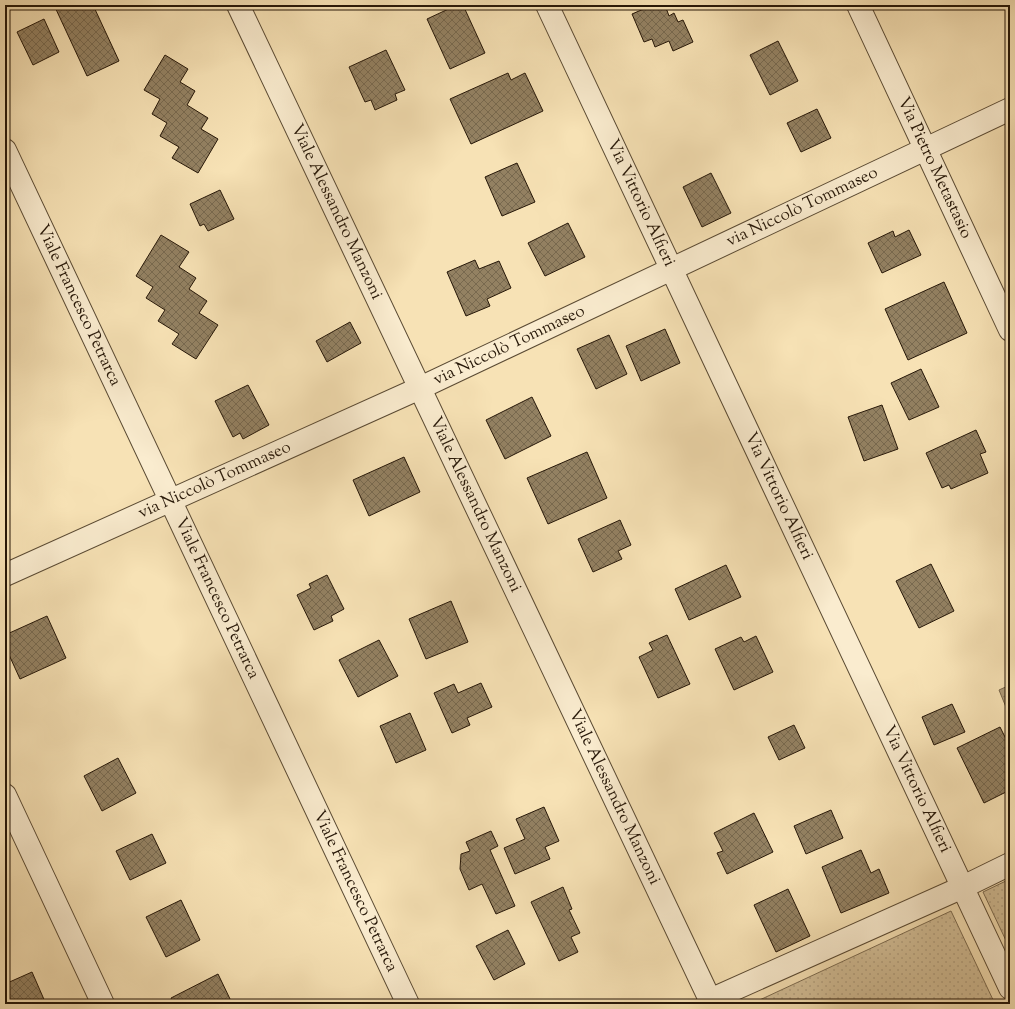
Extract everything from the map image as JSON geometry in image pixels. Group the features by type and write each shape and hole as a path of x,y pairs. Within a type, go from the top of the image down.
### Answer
{"street":[{"name":"Viale Alessandro Manzoni","path":"238,5 711,1002"},
{"name":"Via Vittorio Alfieri","path":"547,5 1010,988"},
{"name":"Via Pietro Metastasio","path":"858,5 1010,330"},
{"name":"via Niccolò Tommaseo","path":"5,575 420,388 1010,110"},
{"name":"Viale Francesco Petrarca","path":"5,150 408,1004"},
{"path":"5,795 103,1004"},
{"path":"711,1002 1010,864"}],"shaded area":[{"path":"1010,879 1010,949 983,892"},
{"path":"951,911 995,1004 751,1004"}],"water":[{"path":"1010,685 1010,717 999,690"}],"building":[{"path":"54,5 93,5 119,61 87,76"},
{"path":"457,5 463,5 485,53 450,69 427,19"},
{"path":"653,5 665,5 669,16 674,13 678,22 683,20 693,42 673,51 669,41 655,47 652,39 644,42 632,14"},
{"path":"44,19 59,52 33,65 17,32"},
{"path":"778,41 798,81 770,95 750,55"},
{"path":"386,50 405,90 395,94 397,100 375,110 371,100 365,102 349,67"},
{"path":"165,55 188,69 180,82 195,91 187,105 208,118 201,129 218,139 198,173 172,158 179,147 160,136 167,123 152,114 160,99 144,90"},
{"path":"508,73 511,80 525,73 543,111 471,144 450,99"},
{"path":"817,109 831,138 801,152 787,123"},
{"path":"517,163 535,202 502,216 485,177"},
{"path":"711,173 731,213 702,227 683,187"},
{"path":"220,190 234,219 208,231 204,224 200,226 190,204"},
{"path":"568,223 585,257 545,276 528,243"},
{"path":"909,230 921,255 882,273 868,243 893,231 895,237"},
{"path":"161,235 189,252 179,267 196,278 189,289 207,301 199,313 218,325 196,359 172,344 179,334 158,321 165,310 146,298 153,287 136,276"},
{"path":"475,260 479,269 499,261 511,288 487,299 490,306 466,316 447,272"},
{"path":"944,282 967,333 908,360 885,309"},
{"path":"350,322 361,343 327,362 316,341"},
{"path":"665,329 680,363 641,381 626,346"},
{"path":"609,335 627,374 596,389 577,349"},
{"path":"921,369 939,407 909,420 891,383"},
{"path":"248,385 269,425 243,439 240,433 233,437 215,401"},
{"path":"532,397 551,436 505,459 486,420"},
{"path":"882,405 898,449 864,461 848,417"},
{"path":"976,430 986,452 980,454 988,473 951,489 949,485 942,488 926,453"},
{"path":"587,452 607,498 548,524 527,478"},
{"path":"404,457 420,492 369,516 353,480"},
{"path":"620,520 631,545 618,551 622,559 593,572 578,539"},
{"path":"931,564 954,611 919,628 896,581"},
{"path":"726,565 741,597 689,620 675,589"},
{"path":"327,575 344,609 331,616 333,621 314,630 297,595 311,588 309,584"},
{"path":"451,601 468,642 426,659 409,619"},
{"path":"47,616 66,658 20,679 5,646 5,635"},
{"path":"667,635 690,684 658,698 639,657 653,650 649,643"},
{"path":"756,636 773,672 734,690 715,649 741,637 744,642"},
{"path":"379,640 398,676 358,697 339,660"},
{"path":"481,683 492,707 467,718 470,725 452,733 434,693 454,684 458,693"},
{"path":"952,704 965,732 934,745 922,717"},
{"path":"410,713 426,750 396,763 380,726"},
{"path":"794,725 805,748 779,760 768,737"},
{"path":"1000,727 1010,747 1010,790 984,803 957,748"},
{"path":"118,758 136,793 102,811 84,776"},
{"path":"544,807 559,841 545,847 550,859 515,874 504,848 525,839 516,819"},
{"path":"831,810 843,838 806,854 794,826"},
{"path":"754,813 773,852 727,874 717,853 723,851 714,833"},
{"path":"491,831 498,846 490,850 515,906 496,914 482,884 469,890 460,869 461,854 470,851 466,842"},
{"path":"152,834 166,863 130,880 116,851"},
{"path":"861,850 871,873 879,869 889,893 841,913 822,867"},
{"path":"563,887 572,909 569,910 580,933 571,937 578,952 559,961 531,902"},
{"path":"788,889 810,936 776,952 754,905"},
{"path":"181,900 200,940 166,957 146,917"},
{"path":"508,930 525,964 494,980 476,946"},
{"path":"32,972 46,1004 5,1004 5,984"},
{"path":"218,974 231,1001 225,1004 174,1004 171,998"}]}
